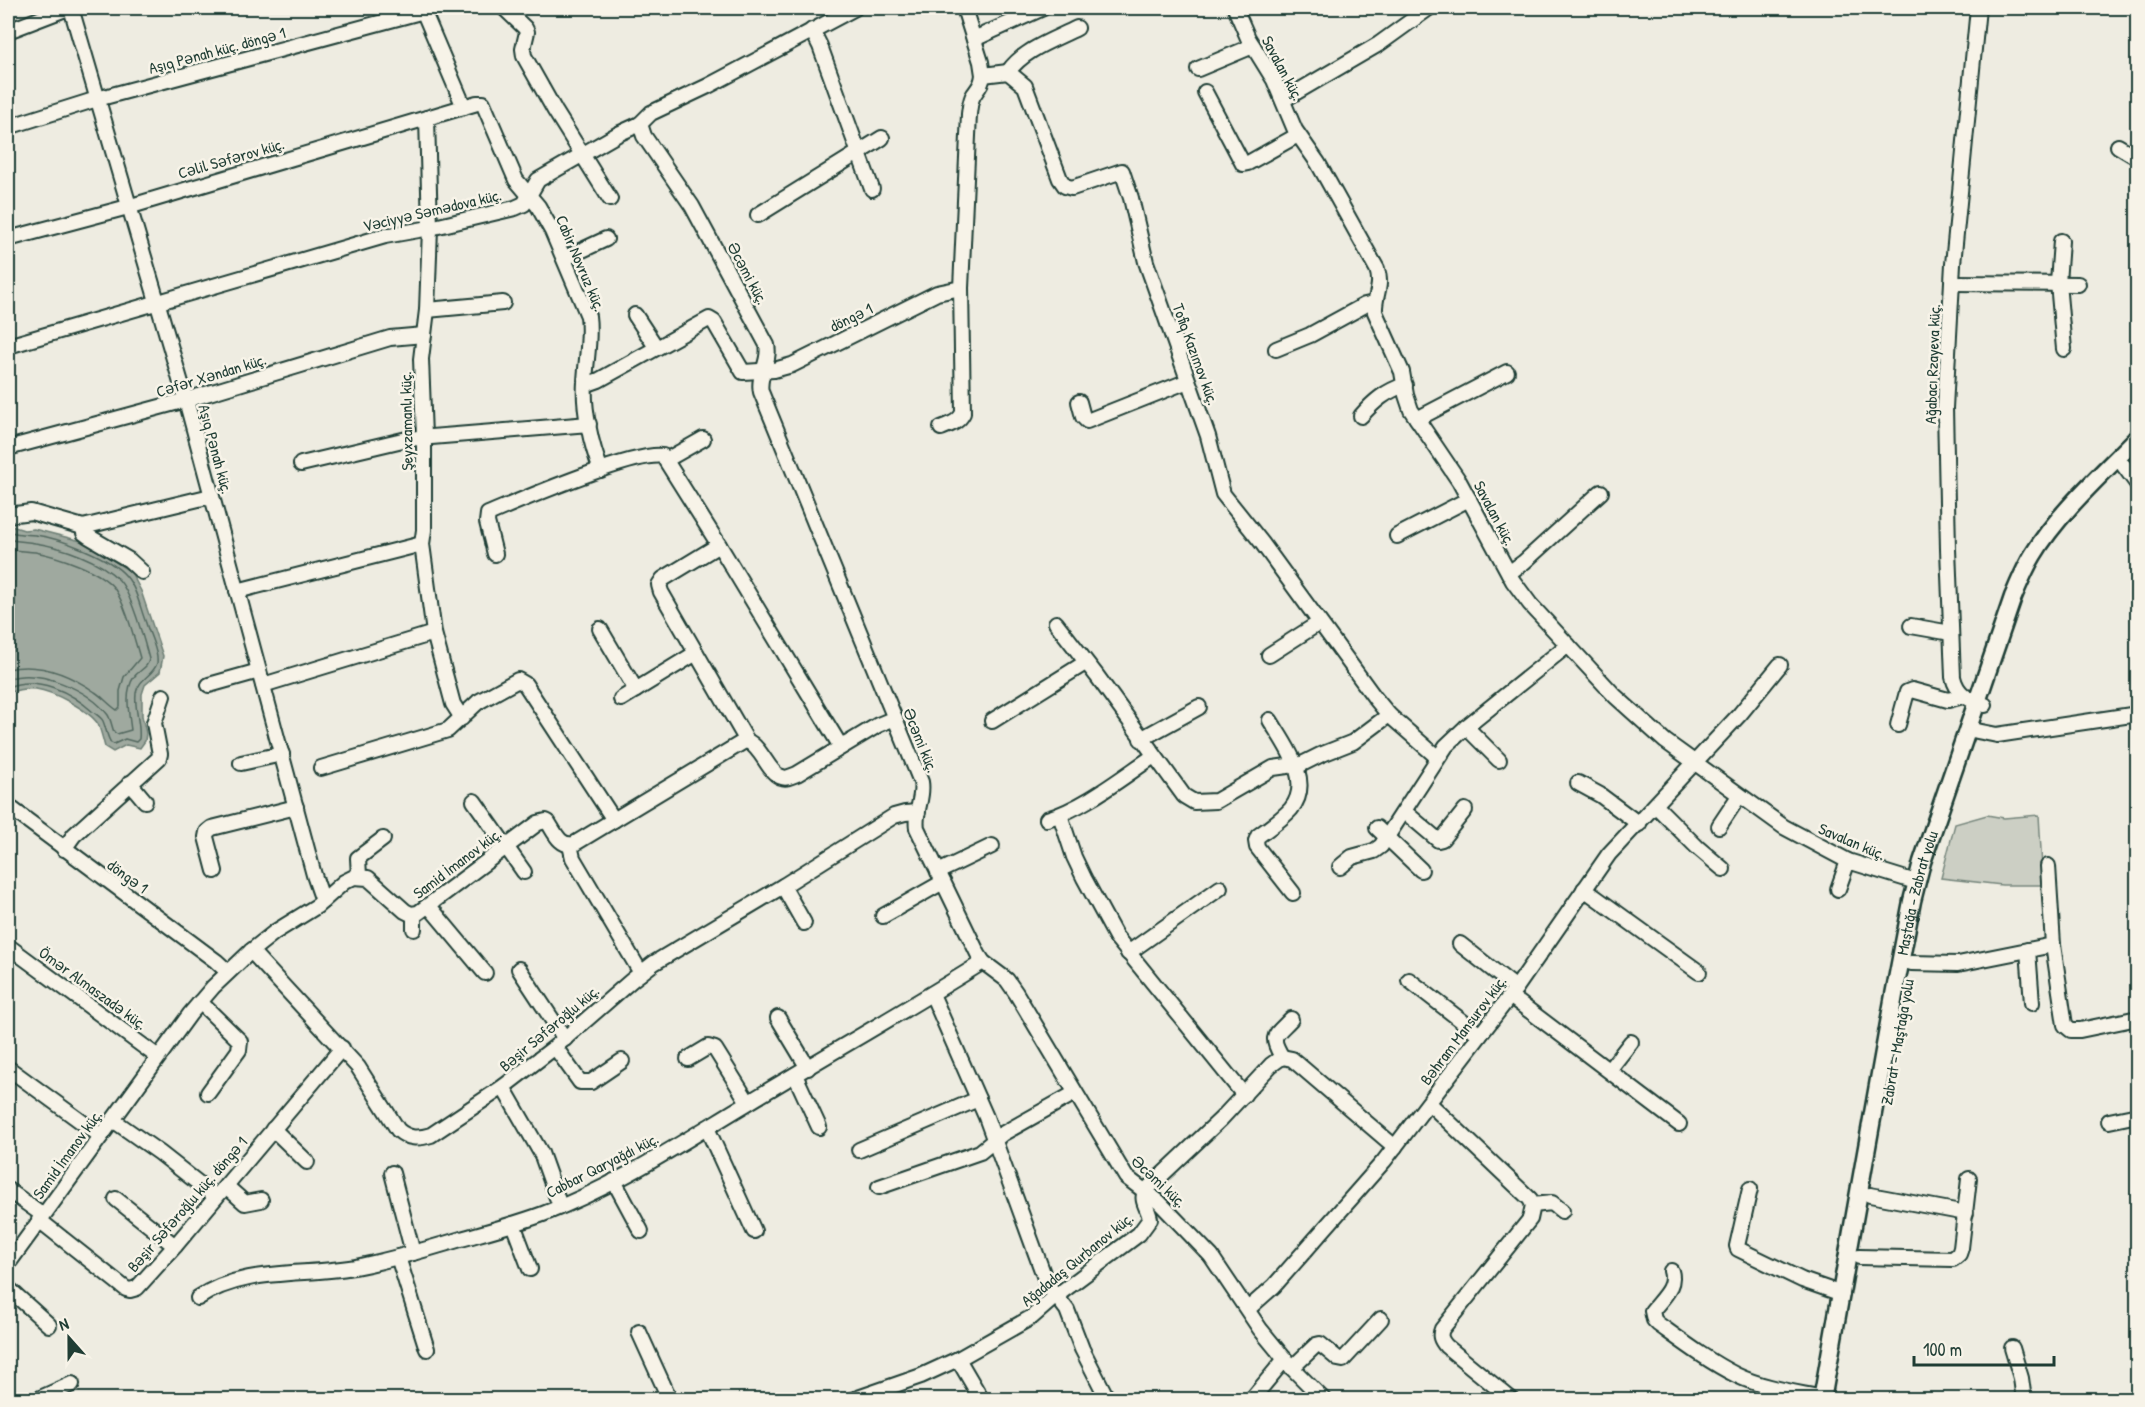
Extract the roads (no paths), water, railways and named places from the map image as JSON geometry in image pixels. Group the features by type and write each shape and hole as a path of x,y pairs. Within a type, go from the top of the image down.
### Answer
{"main road":[{"name":"Maştağa - Zabrat yolu","path":"1826,1399 1894,995 1916,882 1975,701 2013,597 2033,555 2056,523 2138,437"},
{"name":"Zabrat - Maştağa yolu","path":"1826,1399 1859,1257 1926,883 1977,732 1975,701 2042,559 2064,527 2138,451"}],"street":[{"path":"8,32 70,8"},
{"name":"Aşıq Pənah küç.","path":"70,8 186,400 314,875 323,901"},
{"path":"504,8 525,28 527,32 523,49 524,56 610,199"},
{"name":"Vəciyyə Səmədova küç.","path":"8,346 385,236 515,208 524,204 538,180 618,134 640,124 651,113 708,86 855,8"},
{"path":"940,428 955,423 963,412 961,288 969,114 970,103 981,86 983,75 964,8"},
{"path":"974,39 1043,8"},
{"name":"Savalan küç.","path":"1235,8 1283,100 1298,135 1318,163 1377,269 1380,278 1380,290 1374,303 1377,320 1402,372 1406,395 1417,419 1452,469 1509,573 1530,604 1630,709 1739,796 1784,827 1848,861 1916,882"},
{"path":"1283,100 1379,44 1429,8"},
{"name":"Ağabacı Rzayeva küç.","path":"1975,701 1955,686 1953,677 1946,408 1952,283 1978,8"},
{"path":"427,9 464,107"},
{"name":"Aşıq Pənah küç. döngə 1","path":"8,127 97,99 427,9"},
{"path":"983,75 1008,72 1014,63 1027,54 1077,28"},
{"path":"813,30 872,189"},
{"path":"1198,69 1253,46"},
{"name":"Tofiq Kazımov küç.","path":"1008,72 1025,86 1060,179 1065,186 1072,188 1122,171 1131,198 1146,262 1208,436 1223,495 1262,543 1389,715 1437,757"},
{"path":"1205,92 1243,164 1298,135"},
{"name":"Cabir Novruz küç.","path":"464,107 483,103 512,171 528,197 538,206 565,258 588,316 590,329 585,385 589,424 600,470"},
{"name":"Cəlil Səfərov küç.","path":"8,239 128,207 464,107"},
{"name":"Şeyxzamanlı küç.","path":"427,118 430,228 427,310 421,359 424,436 422,544 434,633 453,704 462,718"},
{"name":"Əcəmi küç.","path":"640,124 644,136 698,216 764,338 769,352 760,387 768,412 922,786 917,828 983,962 1001,975 1011,986 1125,1177 1165,1208 1211,1256 1260,1329 1289,1364 1324,1400"},
{"path":"758,215 882,138"},
{"path":"2118,146 2138,158"},
{"path":"565,258 606,239"},
{"path":"2061,241 2058,283 2064,349"},
{"path":"1952,283 2078,284"},
{"name":"döngə 1","path":"763,371 792,364 937,293 961,288"},
{"path":"427,310 503,303"},
{"path":"1276,350 1310,335 1365,305 1374,303"},
{"path":"635,315 656,347"},
{"path":"585,385 599,380 709,319 714,322 743,372 763,371"},
{"name":"Cəfər Xəndan küç.","path":"8,448 186,400 390,338 424,335"},
{"path":"1417,419 1508,372"},
{"path":"1079,402 1083,417 1087,421 1188,381"},
{"path":"1361,416 1374,401 1405,385"},
{"path":"301,464 380,444 424,436 589,424"},
{"path":"666,460 703,439"},
{"path":"495,554 487,522 488,514 600,470 650,456 663,456 841,747"},
{"path":"2124,466 2138,485"},
{"path":"1509,573 1601,492"},
{"path":"8,515 31,512 83,527 211,495"},
{"path":"1397,536 1469,499"},
{"path":"83,527 84,533 124,556 142,572"},
{"path":"237,591 422,544"},
{"path":"719,545 663,579 659,585 747,741 756,747 777,775 782,777 796,774 878,725 895,718"},
{"path":"1056,623 1184,796 1194,802 1216,801 1274,768 1283,765 1295,766 1353,742 1389,715"},
{"path":"1269,655 1319,623"},
{"path":"1911,626 1951,633"},
{"path":"600,629 636,690"},
{"path":"263,686 434,633"},
{"path":"1340,867 1352,857 1374,851 1383,833 1405,812 1437,757 1466,727 1568,645"},
{"path":"621,699 696,653"},
{"path":"992,721 1086,663"},
{"name":"Bəhram Mansurov küç.","path":"1248,1309 1274,1286 1395,1147 1513,992 1609,854 1740,714 1780,664"},
{"path":"209,685 260,671"},
{"path":"321,768 441,734 478,702 514,681 521,681 614,820"},
{"path":"1898,725 1907,692 1912,690 1948,700 1975,701"},
{"path":"63,849 74,835 156,761 160,754 154,723 163,696"},
{"path":"1141,739 1198,707"},
{"path":"1977,732 1997,735 2138,714"},
{"path":"1270,720 1300,776 1300,789 1290,810 1258,836 1256,841 1257,847 1293,893"},
{"path":"1466,727 1499,760"},
{"path":"641,973 573,858 570,845 736,745 747,741"},
{"path":"241,763 282,754"},
{"path":"1047,819 1060,815 1154,756"},
{"path":"130,783 145,801"},
{"path":"1578,783 1600,795 1639,824"},
{"path":"1719,826 1739,796"},
{"path":"474,801 524,872"},
{"name":"döngə 1","path":"8,806 228,972"},
{"path":"1656,806 1723,869"},
{"path":"215,871 206,837 207,832 212,828 296,807"},
{"path":"1405,812 1437,840 1442,838 1465,810"},
{"name":"Bəşir Səfəroğlu küç.","path":"251,951 342,1048 369,1082 392,1122 404,1136 422,1138 431,1135 503,1087 560,1043 641,973 894,816 918,812"},
{"path":"1060,815 1074,857 1116,937 1244,1095"},
{"name":"Samid İmanov küç.","path":"8,1264 200,1002 228,972 275,932 323,901 349,879 359,876 368,878 405,911 414,914 429,906 533,826 546,821 561,841 570,845"},
{"path":"1383,833 1421,870"},
{"path":"359,876 358,858 383,839"},
{"path":"883,916 992,846"},
{"path":"1839,889 1848,861"},
{"path":"2048,866 2053,945 2065,1025 2071,1030 2080,1030 2138,1018"},
{"path":"783,886 804,922"},
{"path":"1128,953 1220,888"},
{"path":"1584,889 1699,972"},
{"path":"429,906 486,973"},
{"path":"414,914 414,929"},
{"path":"1460,944 1513,992 1679,1124"},
{"path":"1911,963 1958,964 2053,945"},
{"name":"Ömər Almaszadə küç.","path":"8,946 158,1057"},
{"path":"2028,950 2032,1003"},
{"name":"Cabbar Qaryağdı küç.","path":"198,1298 224,1284 262,1275 327,1272 398,1257 513,1224 560,1206 614,1181 707,1128 983,962"},
{"path":"519,969 580,1082 591,1082 622,1061"},
{"path":"1409,980 1480,1035"},
{"path":"932,994 978,1099 1043,1275 1071,1318 1082,1349 1108,1400"},
{"path":"200,1002 240,1041 241,1045 207,1093"},
{"path":"778,1018 802,1071 819,1127"},
{"path":"1282,1057 1274,1042 1274,1036 1291,1018"},
{"path":"1609,1070 1631,1042"},
{"path":"688,1059 708,1047 715,1049 748,1102"},
{"name":"Bəşir Səfəroğlu küç. döngə 1","path":"41,1218 130,1290 137,1288 342,1048"},
{"path":"1145,1191 1244,1095 1270,1065 1282,1057 1292,1059 1395,1147"},
{"path":"8,1068 101,1136"},
{"path":"503,1087 541,1153 560,1206"},
{"path":"879,1187 980,1152 994,1140 1075,1093"},
{"path":"859,1150 978,1099"},
{"path":"1429,1103 1533,1205"},
{"path":"2109,1122 2138,1115"},
{"path":"113,1120 216,1197"},
{"path":"707,1128 754,1231"},
{"path":"273,1129 308,1162"},
{"path":"392,1173 412,1253"},
{"path":"1859,1257 1953,1259 1959,1254 1961,1248 1969,1179"},
{"path":"614,1181 641,1231"},
{"path":"226,1186 244,1203 261,1200"},
{"path":"1750,1189 1738,1249 1802,1280 1842,1294"},
{"path":"8,1190 41,1218"},
{"name":"Ağadadaş Qurbanov küç.","path":"852,1400 921,1376 958,1359 1032,1317 1147,1226 1150,1219 1149,1211 1143,1201 1145,1191"},
{"path":"1870,1195 1966,1214"},
{"path":"116,1199 175,1246"},
{"path":"1533,1205 1552,1203 1562,1211"},
{"path":"1512,1400 1446,1346 1440,1334 1530,1219 1533,1205"},
{"path":"513,1224 530,1269"},
{"path":"398,1257 427,1349"},
{"path":"1671,1271 1674,1279 1672,1285 1652,1311 1658,1324 1737,1375 1757,1383 1826,1399"},
{"path":"8,1288 49,1325"},
{"path":"1251,1400 1289,1364 1316,1345 1320,1344 1338,1359 1347,1358 1381,1319"},
{"path":"639,1332 670,1400"},
{"path":"2012,1348 2021,1378 2024,1400"},
{"path":"958,1359 982,1400"},
{"path":"36,1400 72,1384"}],"water":[{"path":"8,525 85,542 131,572 141,591 163,656 160,672 145,685 142,694 142,716 146,733 145,741 140,748 126,745 113,752 105,747 98,724 87,713 51,693 33,689 8,693"}]}
